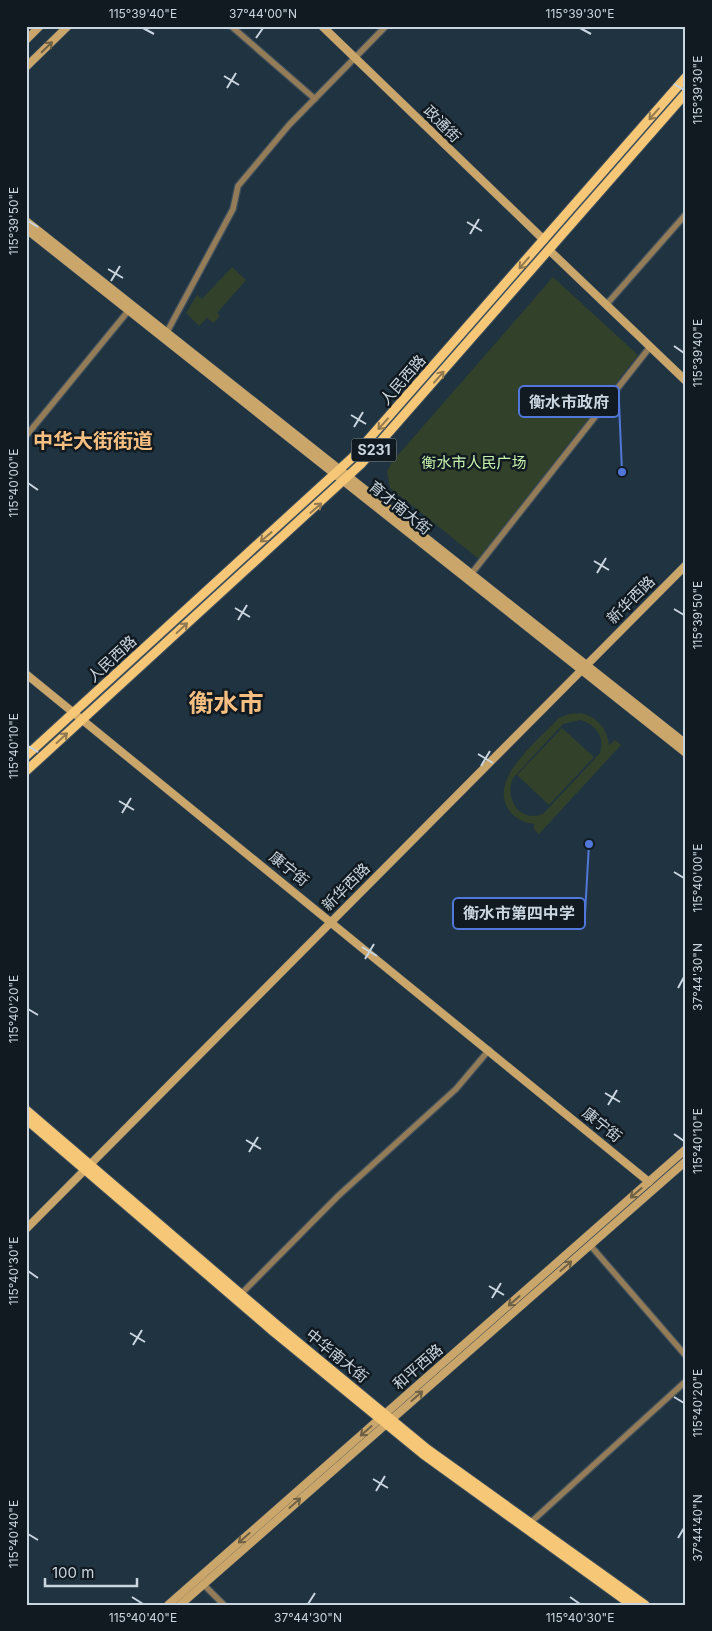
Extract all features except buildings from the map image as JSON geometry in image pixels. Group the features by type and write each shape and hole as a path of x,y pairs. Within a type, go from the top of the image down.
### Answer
{"main road":[{"path":"26,40 40,26"},
{"path":"26,67 68,26"},
{"name":"政通街","path":"322,26 544,240"},
{"name":"人民西路","path":"26,756 338,472 388,418 686,77"},
{"name":"人民西路","path":"26,771 347,478 686,93"},
{"name":"育才南大街","path":"26,221 167,332 338,472"},
{"name":"育才南大街","path":"26,229 338,472 472,573 686,752"},
{"path":"549,250 686,381"},
{"name":"育才南大街","path":"347,478 584,667 686,744"},
{"name":"新华西路","path":"26,1230 686,565"},
{"name":"康宁街","path":"26,674 649,1182"},
{"name":"中华南大街","path":"26,1110 88,1168 274,1332 385,1419 645,1605"},
{"name":"中华南大街","path":"26,1120 88,1168 241,1294 423,1454 632,1605"},
{"name":"和平西路","path":"180,1605 686,1150"},
{"name":"和平西路","path":"168,1605 686,1161"}],"street":[{"path":"230,26 315,98"},
{"path":"167,332 233,210 238,186 272,144 386,26"},
{"path":"606,305 686,214"},
{"path":"26,436 129,310"},
{"path":"472,573 650,347"},
{"path":"241,1294 338,1196 456,1089 489,1050"},
{"path":"590,1245 686,1356"},
{"path":"530,1523 686,1381"},
{"path":"204,1584 224,1605"}],"green space":[{"path":"232,267 246,280 217,313 220,316 213,323 207,318 199,326 186,313 197,295 202,299"},
{"name":"衡水市人民广场","path":"553,277 638,355 479,559 390,488 387,471 392,462"},
{"path":"581,713 592,717 603,728 609,745 615,740 621,745 539,834 533,828 535,824 520,820 509,810 504,798 505,786 510,773 518,761 559,718 569,714","holes":["580,720 586,722 598,732 601,742 600,753 543,814 535,816 521,812 512,801 511,786 513,778 563,724"]},
{"path":"562,728 594,757 549,805 517,775"}],"place":[{"name":"衡水市政府","path":"622,472"},
{"name":"衡水市第四中学","path":"589,844"}],"district":[{"name":"中华大街街道","path":"93,441"},
{"name":"衡水市","path":"226,703"}]}
